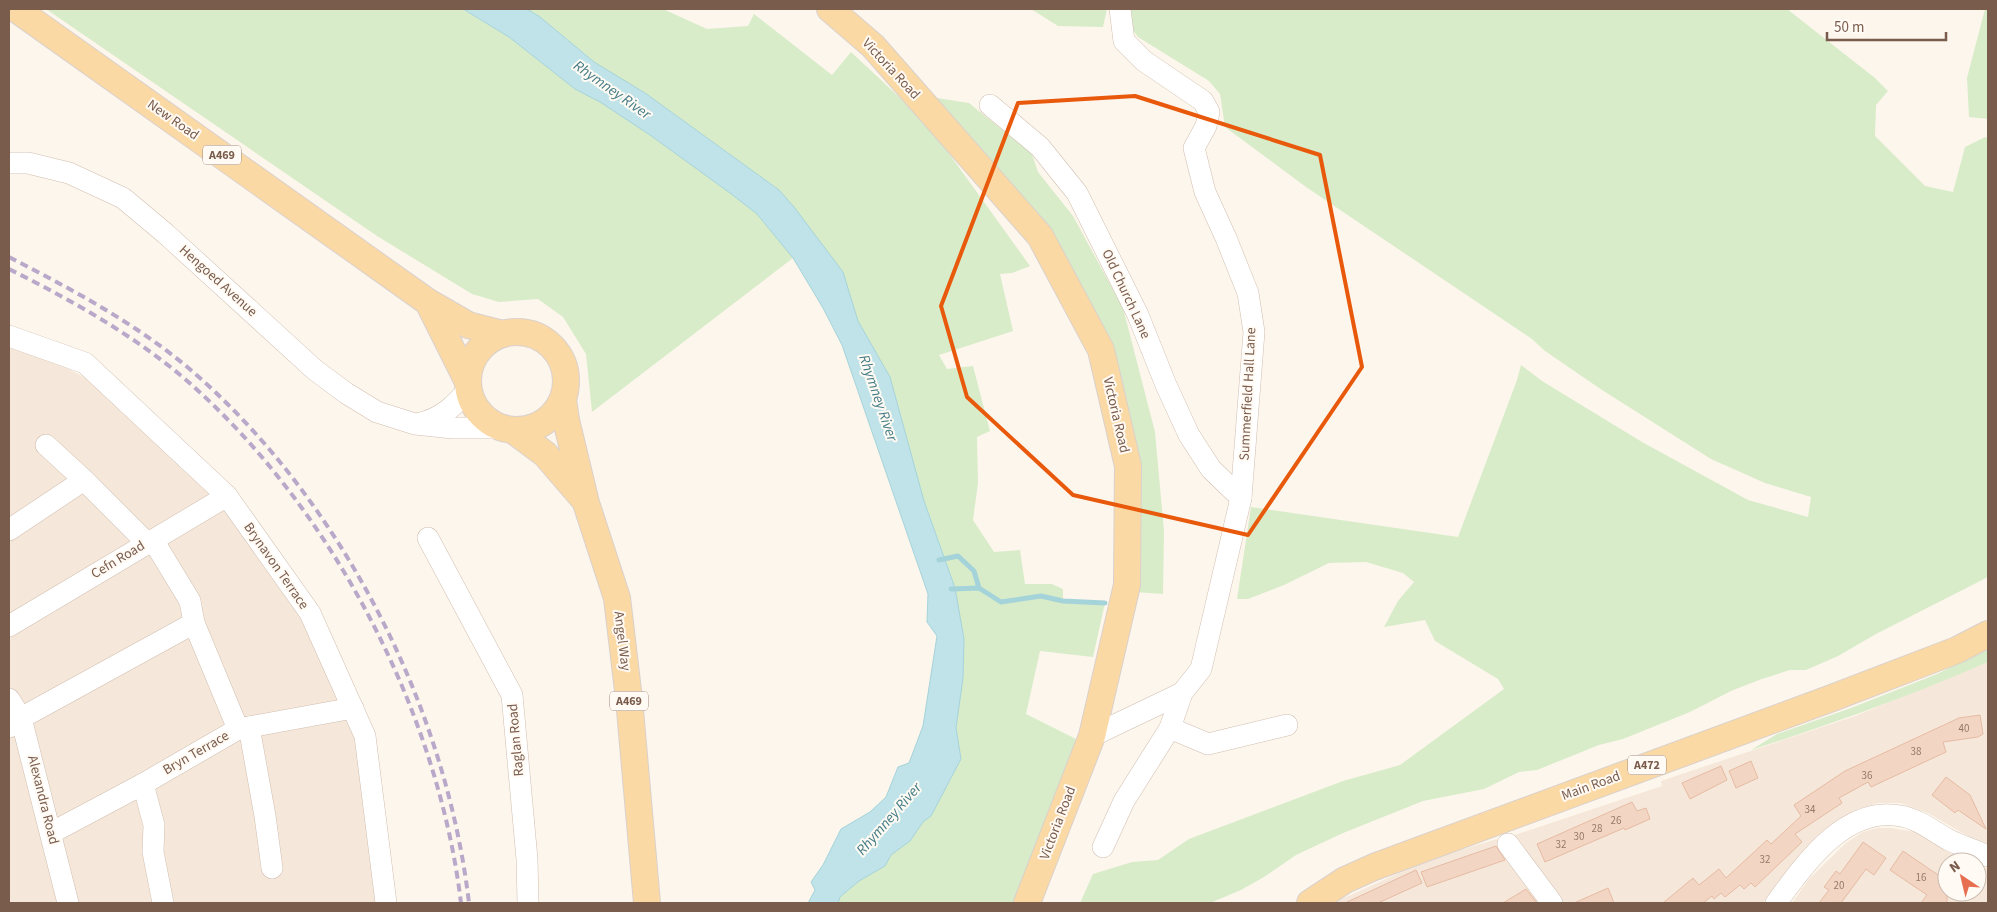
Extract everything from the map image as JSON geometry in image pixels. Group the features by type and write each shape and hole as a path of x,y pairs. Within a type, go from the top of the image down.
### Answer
{"main road":[{"name":"New Road","path":"16,9 428,302 468,325 503,334"},
{"name":"Victoria Road","path":"830,9 873,46 1040,236 1101,350 1128,466 1127,585 1092,736 1027,903"},
{"name":"New Road","path":"428,302 468,385"},
{"path":"519,332 534,335 548,342 558,354 565,368 566,384 563,400 555,413 543,423 529,429 506,429 485,420 475,408 468,385 470,364 477,351 489,340 503,334 519,332"},
{"name":"Angel Way","path":"563,400 586,503 617,598 629,699 647,903"},
{"name":"Angel Way","path":"506,429 545,454 586,503"},
{"name":"Main Road","path":"1310,903 1345,880 1374,867 1832,698 1957,650 1988,634"}],"street":[{"name":"Summerfield Hall Lane","path":"1092,736 1182,693 1201,669 1241,498 1254,332 1248,293 1205,192 1194,148 1206,126 1208,112 1203,102 1144,62 1124,42 1120,9"},
{"name":"Old Church Lane","path":"990,105 1040,147 1077,193 1138,315 1166,385 1189,435 1211,469 1241,498"},
{"name":"Hengoed Avenue","path":"9,163 28,163 69,173 123,198 166,234 315,370 346,393 377,412 415,424 453,428 506,429"},
{"name":"Brynavon Terrace","path":"9,336 85,363 227,496 310,613 365,736 386,903"},
{"path":"415,424 433,421 456,404 468,385"},
{"path":"46,445 150,541 190,601 194,623 244,728 265,816 272,868"},
{"path":"9,530 84,480"},
{"name":"Cefn Road","path":"9,626 227,496"},
{"name":"Raglan Road","path":"428,538 512,695 527,859 528,903"},
{"path":"15,722 194,623"},
{"path":"1103,847 1124,801 1170,728 1182,693"},
{"name":"Alexandra Road","path":"9,699 51,833 68,903"},
{"name":"Bryn Terrace","path":"51,833 244,728 353,708"},
{"path":"1170,728 1208,744 1286,725"},
{"path":"143,784 154,825 153,852 163,903"},
{"path":"1776,903 1799,872 1827,843 1846,828 1864,819 1882,814 1902,816 1916,820 1951,841 1988,856"},
{"path":"1508,844 1552,903"}],"highlighted area":[{"path":"1135,96 1320,155 1362,367 1248,535 1073,495 967,397 941,306 1018,103"}],"shaded area":[{"path":"9,345 57,363 95,383 128,412 250,535 303,621 354,728 379,903 9,903"},
{"path":"1988,662 1988,843 1969,837 1928,813 1915,808 1900,803 1878,803 1858,809 1830,825 1793,863 1763,903 1560,903 1512,836 1662,786 1661,781 1855,716"},
{"path":"1877,828 1891,828 1916,832 1948,852 1937,852 1937,902 1987,902 1988,869 1988,903 1792,903 1809,879 1846,843 1863,832"},
{"path":"1497,839 1545,903 1333,903 1447,854"}],"green space":[{"path":"46,9 462,9 509,37 575,89 600,102 650,135 730,193 757,214 793,258 592,412 586,354 563,317 538,299 499,302 472,294 377,236"},
{"path":"527,9 663,9 707,29 748,26 754,14 832,75 851,52 927,123 1030,266 1012,273 1000,274 1013,331 939,355 947,369 973,366 990,431 977,437 978,483 973,520 994,552 1020,550 1025,584 1052,584 1063,589 1063,601 1105,603 1093,657 1040,651 1026,714 1080,741 1022,903 838,903 840,897 859,881 885,866 891,855 910,841 923,822 931,816 961,759 956,728 963,678 964,639 955,588 924,501 890,377 858,321 843,272 779,190 645,93 594,62 540,17"},
{"path":"1031,9 1107,9 1103,27 1058,26"},
{"path":"1129,9 1787,9 1875,78 1888,91 1876,105 1875,136 1925,186 1953,192 1965,147 1985,137 1988,138 1988,577 1876,634 1838,656 1806,670 1790,670 1759,680 1731,691 1690,712 1623,739 1599,745 1537,770 1519,772 1484,789 1423,801 1343,833 1296,855 1241,890 1210,903 1080,903 1093,874 1132,862 1158,860 1189,839 1343,781 1400,765 1504,689 1498,679 1435,641 1425,620 1384,627 1398,601 1414,582 1403,573 1366,562 1329,563 1284,585 1248,599 1237,599 1251,507 1458,537 1521,365 1542,381 1642,442 1748,500 1808,517 1811,497 1765,483 1711,459 1602,390 1545,351 1532,339 1306,187 1225,127 1220,94 1209,81 1138,37 1132,29"},
{"path":"1985,9 1988,9 1988,119 1969,117 1967,78"},
{"path":"931,97 969,103 1032,154 1038,172 1073,216 1123,308 1155,432 1164,531 1163,594 1135,592 1119,375"},
{"path":"1988,649 1988,662 1871,709 1751,750 1777,734 1851,708 1937,674"}],"water":[{"name":"Rhymney River","path":"463,9 527,9 540,17 594,62 645,93 779,190 843,272 858,321 890,377 924,501 955,588 964,639 963,678 956,728 961,759 931,816 923,822 910,841 891,855 885,866 859,881 840,897 838,903 808,903 815,890 811,882 823,865 841,829 870,812 886,797 898,767 909,763 923,726 937,636 927,622 928,594 842,345 823,308 793,258 757,214 650,135 600,102 575,89 509,37"}],"building":[{"path":"1980,715 1983,734 1978,737 1943,742 1946,752 1871,787 1868,782 1839,798 1842,803 1795,834 1802,842 1755,887 1751,883 1744,889 1740,885 1725,897 1721,893 1714,899 1712,896 1703,903 1663,903 1693,878 1699,885 1719,869 1726,878 1767,840 1771,844 1801,816 1794,805 1845,771 1959,718"},
{"path":"1751,761 1758,778 1736,788 1729,771"},
{"path":"1721,766 1727,780 1690,799 1682,783"},
{"path":"1946,777 1970,795 1986,829 1958,810 1955,813 1932,795"},
{"path":"1632,802 1637,811 1646,808 1650,819 1625,830 1624,828 1545,862 1537,844"},
{"path":"1863,842 1886,858 1874,875 1866,869 1841,903 1819,903 1829,890 1824,887 1836,871 1840,874"},
{"path":"1496,846 1505,860 1427,887 1421,872"},
{"path":"1903,851 1937,874 1937,902 1947,903 1921,903 1927,895 1890,870"},
{"path":"1416,870 1422,883 1378,903 1345,903"},
{"path":"1608,888 1614,903 1574,903"},
{"path":"1526,889 1537,903 1503,903"}],"waterway":[{"path":"939,560 958,556 974,571 979,588"},
{"path":"951,589 979,588 1001,602 1041,596 1063,601 1105,603"}],"railway":[{"path":"9,257 104,309 171,354 192,371 246,423 295,481 339,545 378,612 411,683 437,755 457,829 469,903"},
{"path":"9,269 100,319 165,363 185,379 238,430 286,487 330,550 369,617 402,686 429,758 449,831 461,903"}]}
